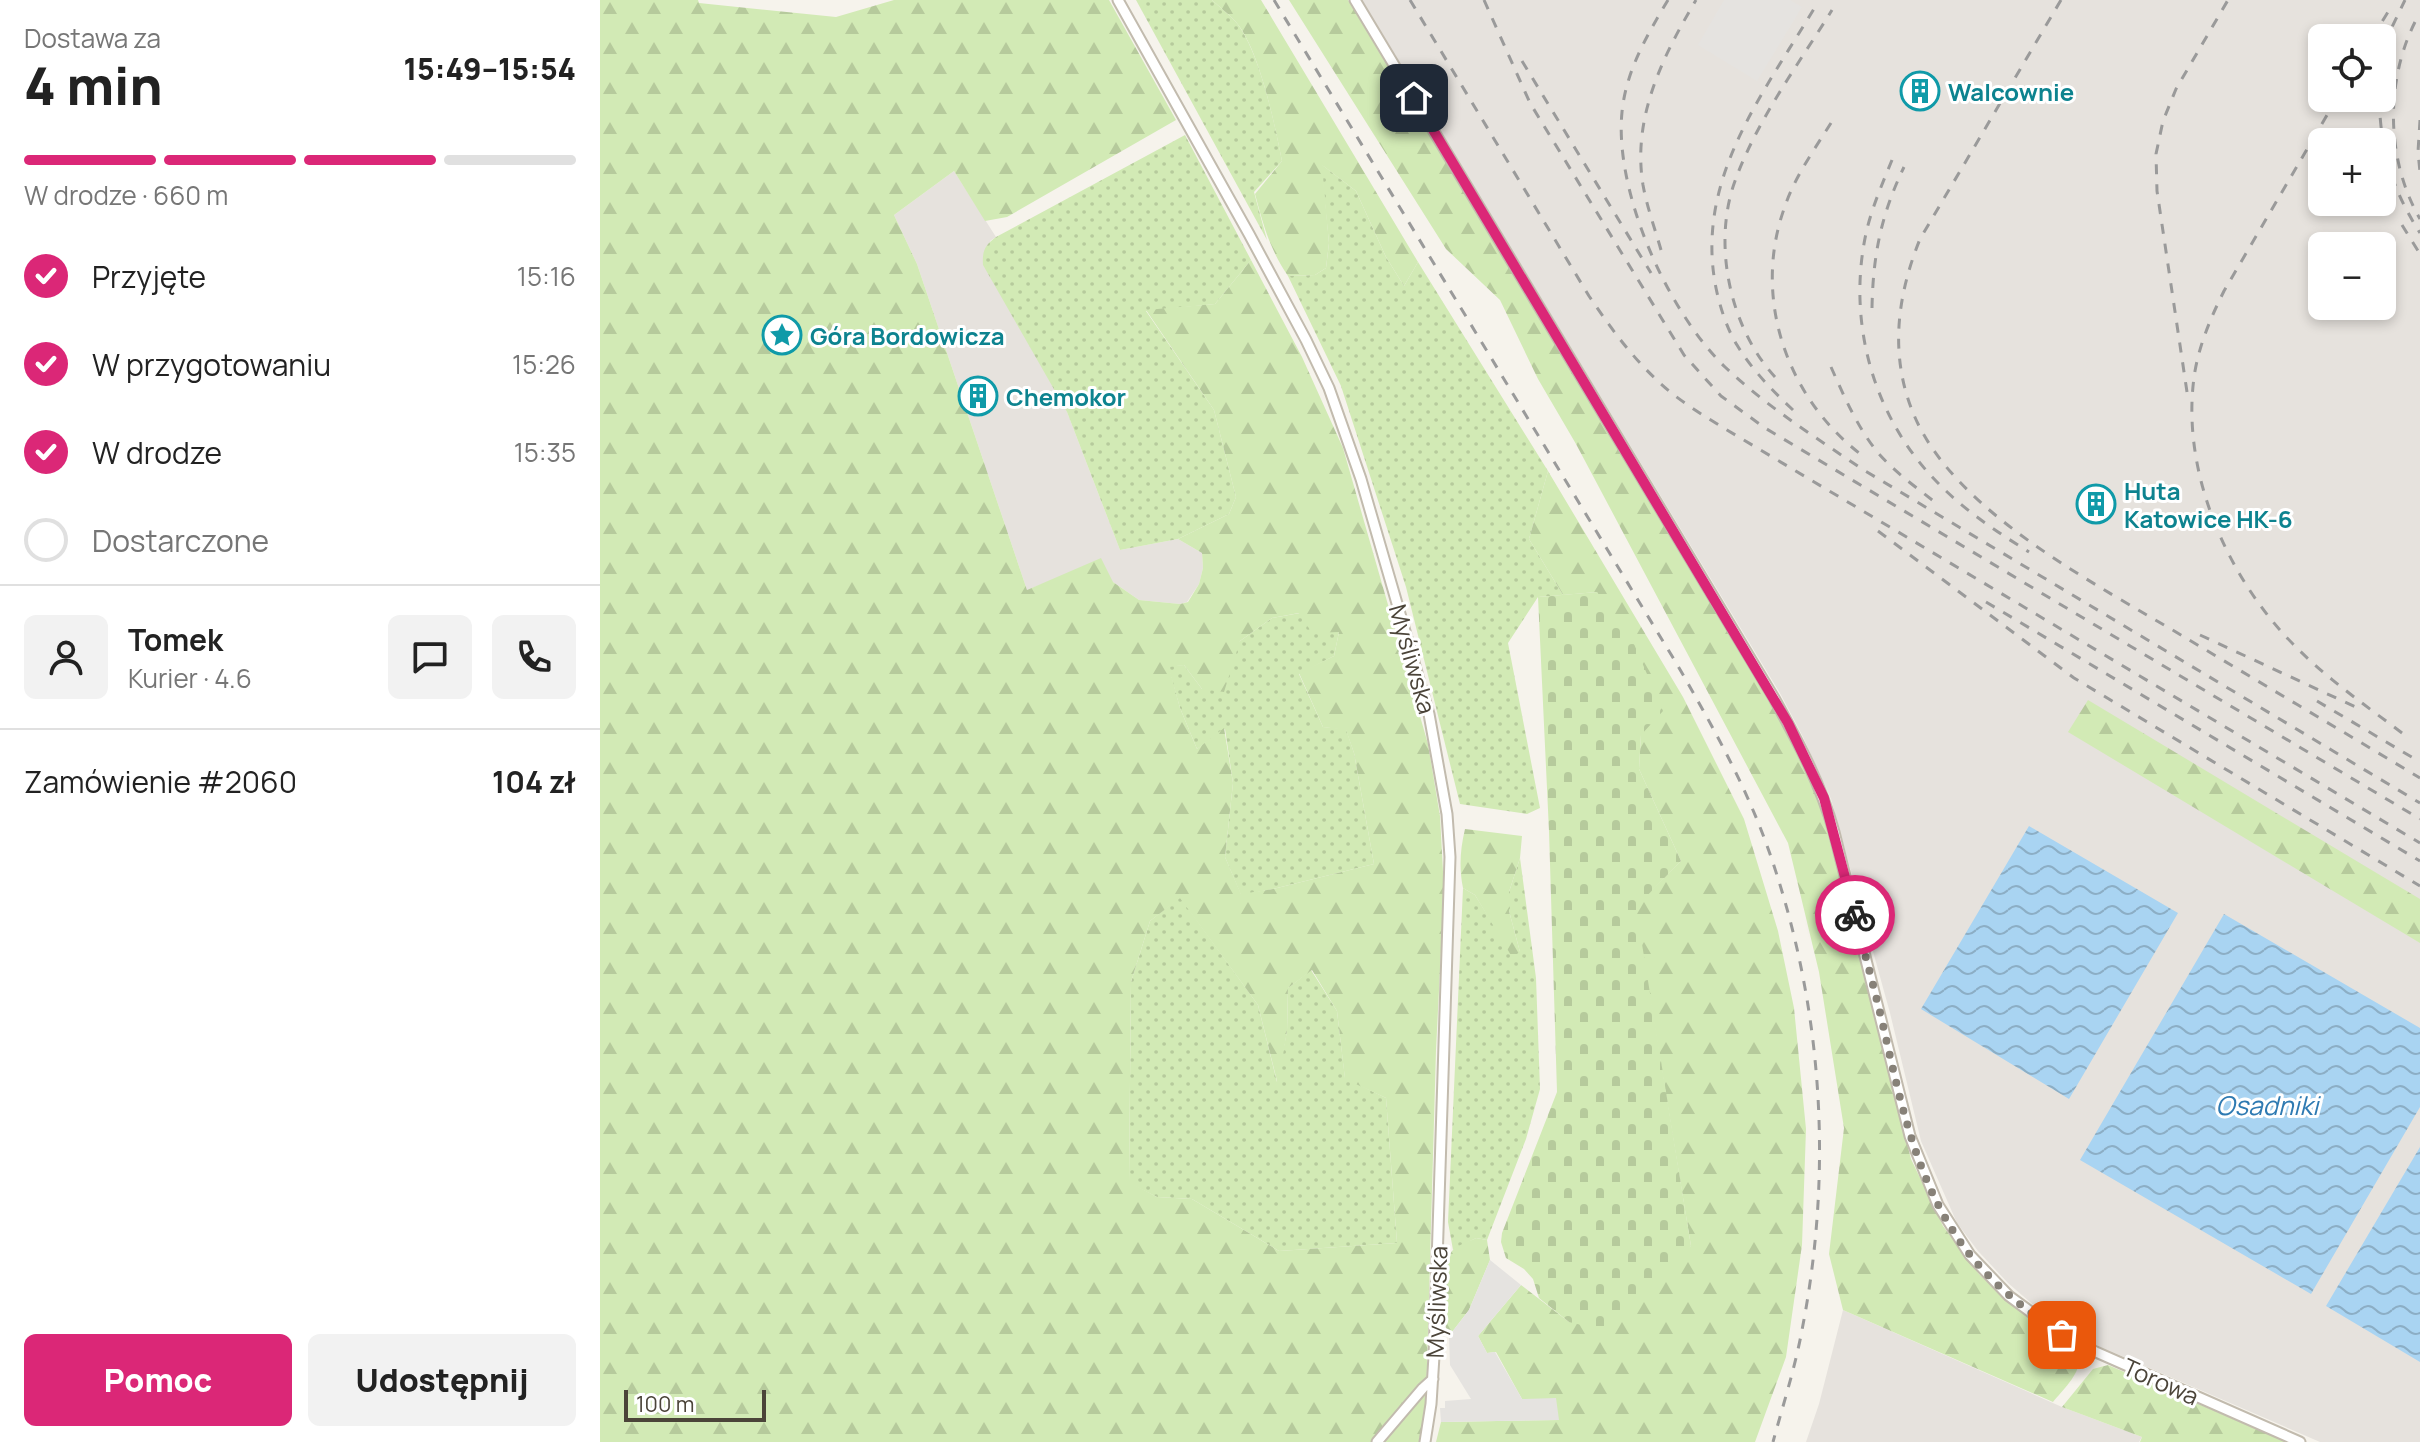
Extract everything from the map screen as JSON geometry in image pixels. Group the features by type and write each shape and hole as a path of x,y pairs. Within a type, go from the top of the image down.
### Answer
{"street":[{"name":"Myśliwska","path":"1118,0 1249,234 1329,388 1361,479 1429,714 1447,814 1450,884 1433,1379 1425,1442"},
{"name":"Torowa","path":"1355,0 1763,680 1810,766 1831,821 1910,1136 1923,1172 1950,1226 1970,1255 2001,1289 2062,1335 2300,1442"},
{"path":"1377,1442 1433,1379"}],"shaded area":[{"path":"1361,0 2420,0 2420,1442 2320,1442 2094,1344 2038,1309 1978,1251 1957,1223 1921,1141 1890,1013 1831,799 1781,695"},
{"path":"1724,0 1790,0 1802,7 1757,81 1698,45"},
{"path":"954,171 996,237 990,241 1067,412 1120,550 1178,539 1202,553 1203,568 1199,584 1187,602 1139,600 1113,582 1055,579 1027,590 917,264 894,215"},
{"path":"1490,1260 1521,1285 1478,1336 1487,1353 1495,1352 1522,1399 1556,1398 1559,1420 1441,1422 1440,1408 1445,1408 1445,1401 1471,1399 1450,1365 1449,1336 1469,1310"},
{"path":"1843,1310 2062,1407 2142,1437 2139,1442 1806,1442"}],"green space":[{"path":"600,0 698,0 699,3 836,17 894,0 1109,0 1176,120 1007,217 985,221 954,171 894,215 917,264 1027,590 1101,558 1113,582 1139,600 1188,602 1199,584 1203,568 1202,553 1178,539 1229,514 1236,497 1214,410 1146,310 1215,304 1251,260 1302,357 1343,448 1428,744 1440,816 1444,890 1426,1401 1419,1442 600,1442","holes":["1299,613 1312,633 1339,632 1334,656 1299,673 1323,727 1346,730 1354,753 1374,864 1241,894 1225,857 1233,783 1224,728 1197,749 1180,708 1169,667 1184,665 1202,689 1224,692 1240,641 1272,618","1180,898 1258,1005 1278,1085 1287,1031 1288,988 1312,970 1337,1011 1345,1079 1386,1098 1397,1243 1279,1251 1192,1199 1157,1197 1129,1182 1131,982 1150,921"]},
{"path":"1136,0 1212,0 1244,33 1265,88 1282,161 1254,192 1267,240"},
{"path":"1212,0 1261,0 1418,262 1404,286 1386,257 1356,191 1322,165 1329,243 1326,268 1315,275 1288,276 1272,247 1255,194 1282,161 1265,88 1244,33"},
{"path":"1289,0 1348,0 1780,719 1822,807 1911,1159 1943,1226 1979,1274 2008,1302 2077,1353 2076,1372 2053,1402 1843,1310 1829,1254 1844,1128 1819,972 1788,843 1576,444 1538,379 1500,300 1446,249"},
{"path":"1185,135 1251,260 1215,304 1146,311 1214,410 1236,497 1229,514 1178,539 1120,550 1067,412 983,265 983,256 996,237"},
{"path":"1321,164 1356,191 1386,257 1404,286 1418,262 1548,471 1529,539 1563,595 1538,597 1508,643 1540,808 1527,814 1460,804 1406,587 1341,386 1288,276 1315,275 1326,268 1329,243"},
{"path":"1548,471 1683,697 1744,819 1778,931 1794,1008 1806,1129 1802,1245 1786,1357 1755,1442 1436,1442 1441,1422 1559,1420 1522,1399 1496,1352 1487,1353 1478,1336 1521,1285 1569,1322 1691,1246 1635,907 1681,861 1639,769 1641,735 1597,592 1563,595 1529,539"},
{"path":"1597,592 1634,644 1663,711 1641,735 1639,769 1681,861 1636,907 1691,1246 1622,1318 1598,1329 1569,1322 1539,1298 1533,1279 1506,1258 1501,1242 1557,1092 1538,597"},
{"path":"1300,613 1339,632 1334,656 1299,674 1323,727 1346,729 1354,753 1374,864 1241,895 1225,857 1233,783 1225,729 1197,749 1180,708 1168,666 1184,665 1202,689 1240,641 1272,618"},
{"path":"2088,700 2420,899 2420,943 2068,732"},
{"path":"1465,829 1522,836 1520,858 1509,892 1509,911 1520,952 1512,957 1475,895 1463,888 1461,859"},
{"path":"1520,858 1536,978 1540,1089 1526,1139 1487,1240 1476,1238 1453,1250 1448,1222 1463,888 1475,895 1493,924 1520,952 1509,911 1509,892"},
{"path":"1180,897 1258,1005 1277,1082 1287,1031 1288,988 1311,970 1337,1011 1345,1078 1386,1098 1397,1243 1279,1251 1192,1199 1157,1197 1129,1183 1131,982 1150,921"},
{"path":"1476,1238 1487,1240 1490,1260 1469,1310 1449,1336 1444,1306 1446,1267 1453,1250"},
{"path":"2108,1365 2287,1442 2140,1442 2142,1437 2062,1407 2093,1369"}],"water":[{"path":"2029,826 2178,913 2069,1099 1921,1009"},
{"name":"Osadniki","path":"2224,914 2420,1028 2420,1107 2311,1294 2080,1160"},
{"path":"2420,1147 2420,1362 2326,1306"}],"railway":[{"path":"1274,0 1678,666 1741,783 1771,857 1789,914 1812,1032 1820,1151 1812,1271 1799,1344 1773,1442"},
{"path":"1410,0 1589,296 1628,349 1674,395 1727,430 2420,843"},
{"path":"1484,0 1530,103 1684,355 1721,396 1765,428 2420,819"},
{"path":"1668,0 1639,54 1624,97 1622,144 1627,178 1649,249 1665,283 1704,344 1725,367 1774,408 1862,469 2420,803"},
{"path":"1661,250 1643,185 1642,135 1646,111 1662,65 1696,0"},
{"path":"2061,0 1920,239 1912,261 1901,304 1899,348 1901,371 1914,415 1934,451 1961,484 2032,543 2112,595 2420,778"},
{"path":"2187,392 2157,191 2156,154 2163,121 2176,89 2228,0"},
{"path":"2393,24 2405,0"},
{"path":"1793,410 1756,371 1733,339 1716,288 1712,248 1715,210 1739,138 1818,2"},
{"path":"2381,24 2391,7"},
{"path":"1775,377 1759,357 1737,310 1726,258 1728,206 1735,181 1755,136 1832,10"},
{"path":"2415,22 2398,70 2394,121 2401,172 2420,219"},
{"path":"1522,61 1651,273"},
{"path":"2329,112 2210,320 2195,371 2192,408 2194,445 2201,482 2228,553 2269,617 2320,669 2406,736"},
{"path":"2380,112 2389,168 2420,233"},
{"path":"2420,120 2420,172"},
{"path":"1831,123 1799,175 1784,209 1775,243 1772,278 1775,312 1783,346 1815,407 1837,433 1863,456"},
{"path":"1892,160 1869,220 1861,263 1863,331 1881,397 1914,456 1937,482 1981,520 2029,552"},
{"path":"1872,308 1880,236 1889,202 1904,167"},
{"path":"2402,225 2420,254"},
{"path":"1831,367 1871,444 1892,468 1936,503"},
{"path":"1878,531 2074,678 2420,886"},
{"path":"1986,602 2420,861"},
{"path":"2200,635 2360,709"},
{"path":"2317,701 2420,762"}],"way so far":[{"path":"1855,915 1910,1136 1938,1205 1970,1255 1994,1281 2009,1296 2062,1335"}],"place":[{"name":"Walcownie","path":"1920,91"},
{"name":"Góra Bordowicza","path":"782,335"},
{"name":"Chemokor","path":"978,396"},
{"name":"Huta Katowice HK-6","path":"2096,504"}],"route":[{"path":"1414,98 1788,723 1824,798 1855,915"}]}
